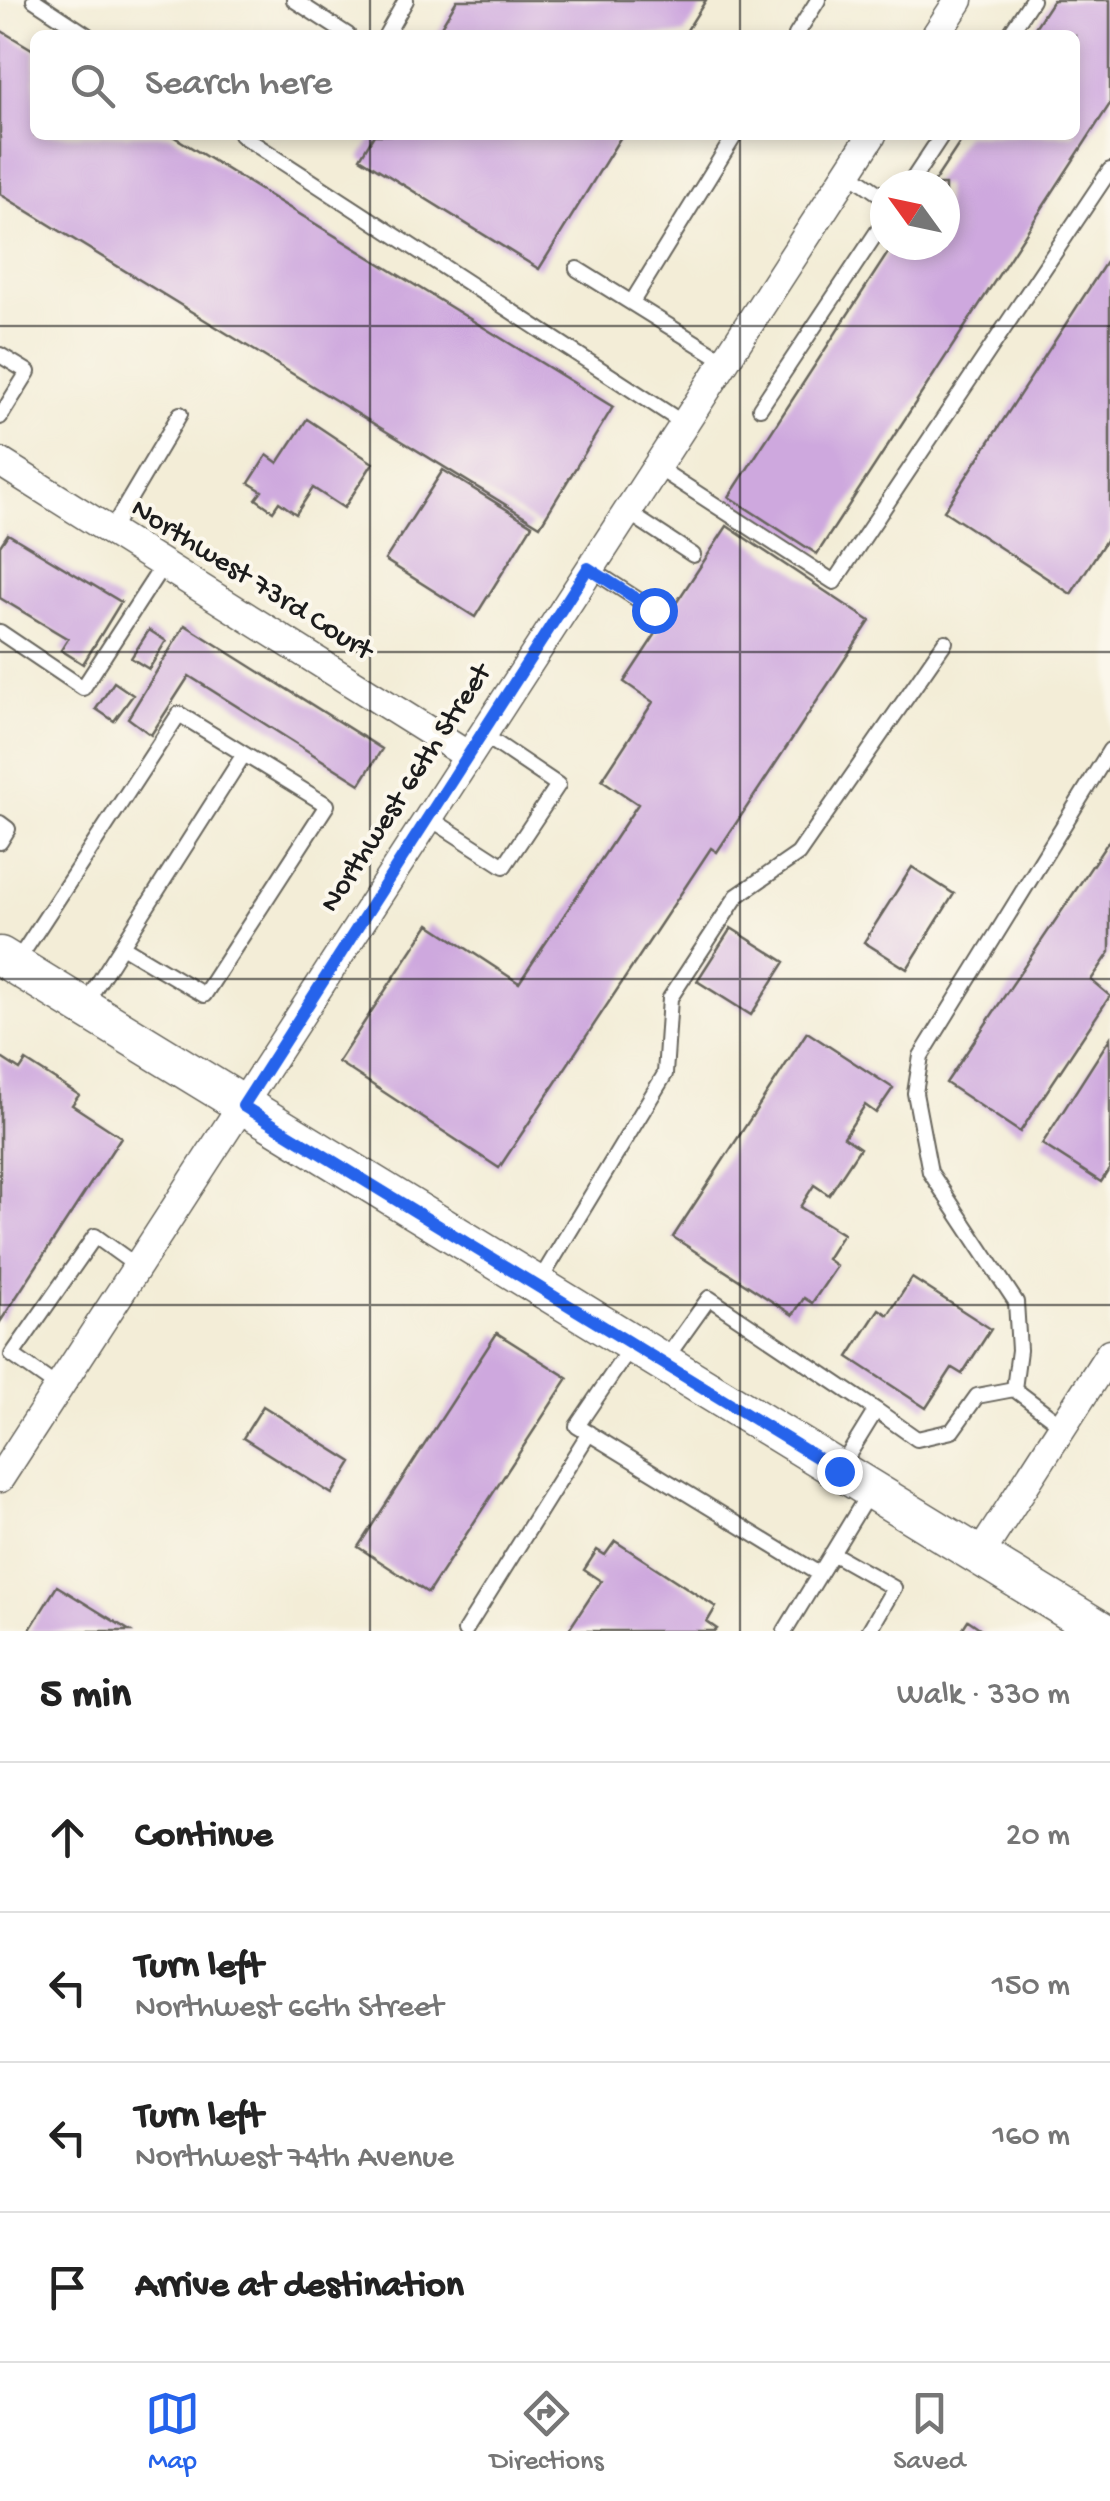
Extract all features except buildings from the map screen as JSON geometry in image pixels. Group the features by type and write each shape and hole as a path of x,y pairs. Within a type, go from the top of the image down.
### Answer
{"street":[{"name":"Northwest 66th Street","path":"0,1478 869,140"},
{"name":"Northwest 73rd Court","path":"0,462 163,565 474,744"},
{"path":"8,960 1102,1631"},
{"path":"979,1556 1110,1353"}],"lane":[{"path":"34,0 79,30"},
{"path":"294,0 340,30"},
{"path":"389,30 406,0"},
{"path":"799,30 818,0"},
{"path":"1011,30 1032,0"},
{"path":"249,140 682,423"},
{"path":"632,302 732,140"},
{"path":"918,170 939,140"},
{"path":"655,466 834,582 1110,170"},
{"path":"848,172 870,187"},
{"path":"760,408 870,243"},
{"path":"577,269 725,360"},
{"path":"0,355 28,372 0,417"},
{"path":"110,532 180,414"},
{"path":"625,511 693,555"},
{"path":"0,632 83,688 163,565"},
{"path":"588,568 654,610"},
{"path":"536,1286 665,1074 670,998 736,896 798,854 945,642"},
{"path":"8,960 179,714 327,805 204,995 122,946"},
{"path":"428,816 504,866 558,786 474,744"},
{"path":"1014,1389 1019,1350 1016,1302 930,1172 915,1093 921,1056 1110,750"},
{"path":"83,1008 244,754"},
{"path":"0,823 8,829 0,842"},
{"path":"60,1388 12,1356 95,1236 138,1267"},
{"path":"819,1574 577,1426 709,1298 917,1439 952,1431 978,1396 1014,1389 1063,1426"},
{"path":"785,1631 832,1553 876,1410"},
{"path":"464,1631 589,1434"},
{"path":"832,1553 894,1588 869,1631"}],"route":[{"path":"654,610 588,568 243,1106 839,1471"}]}
